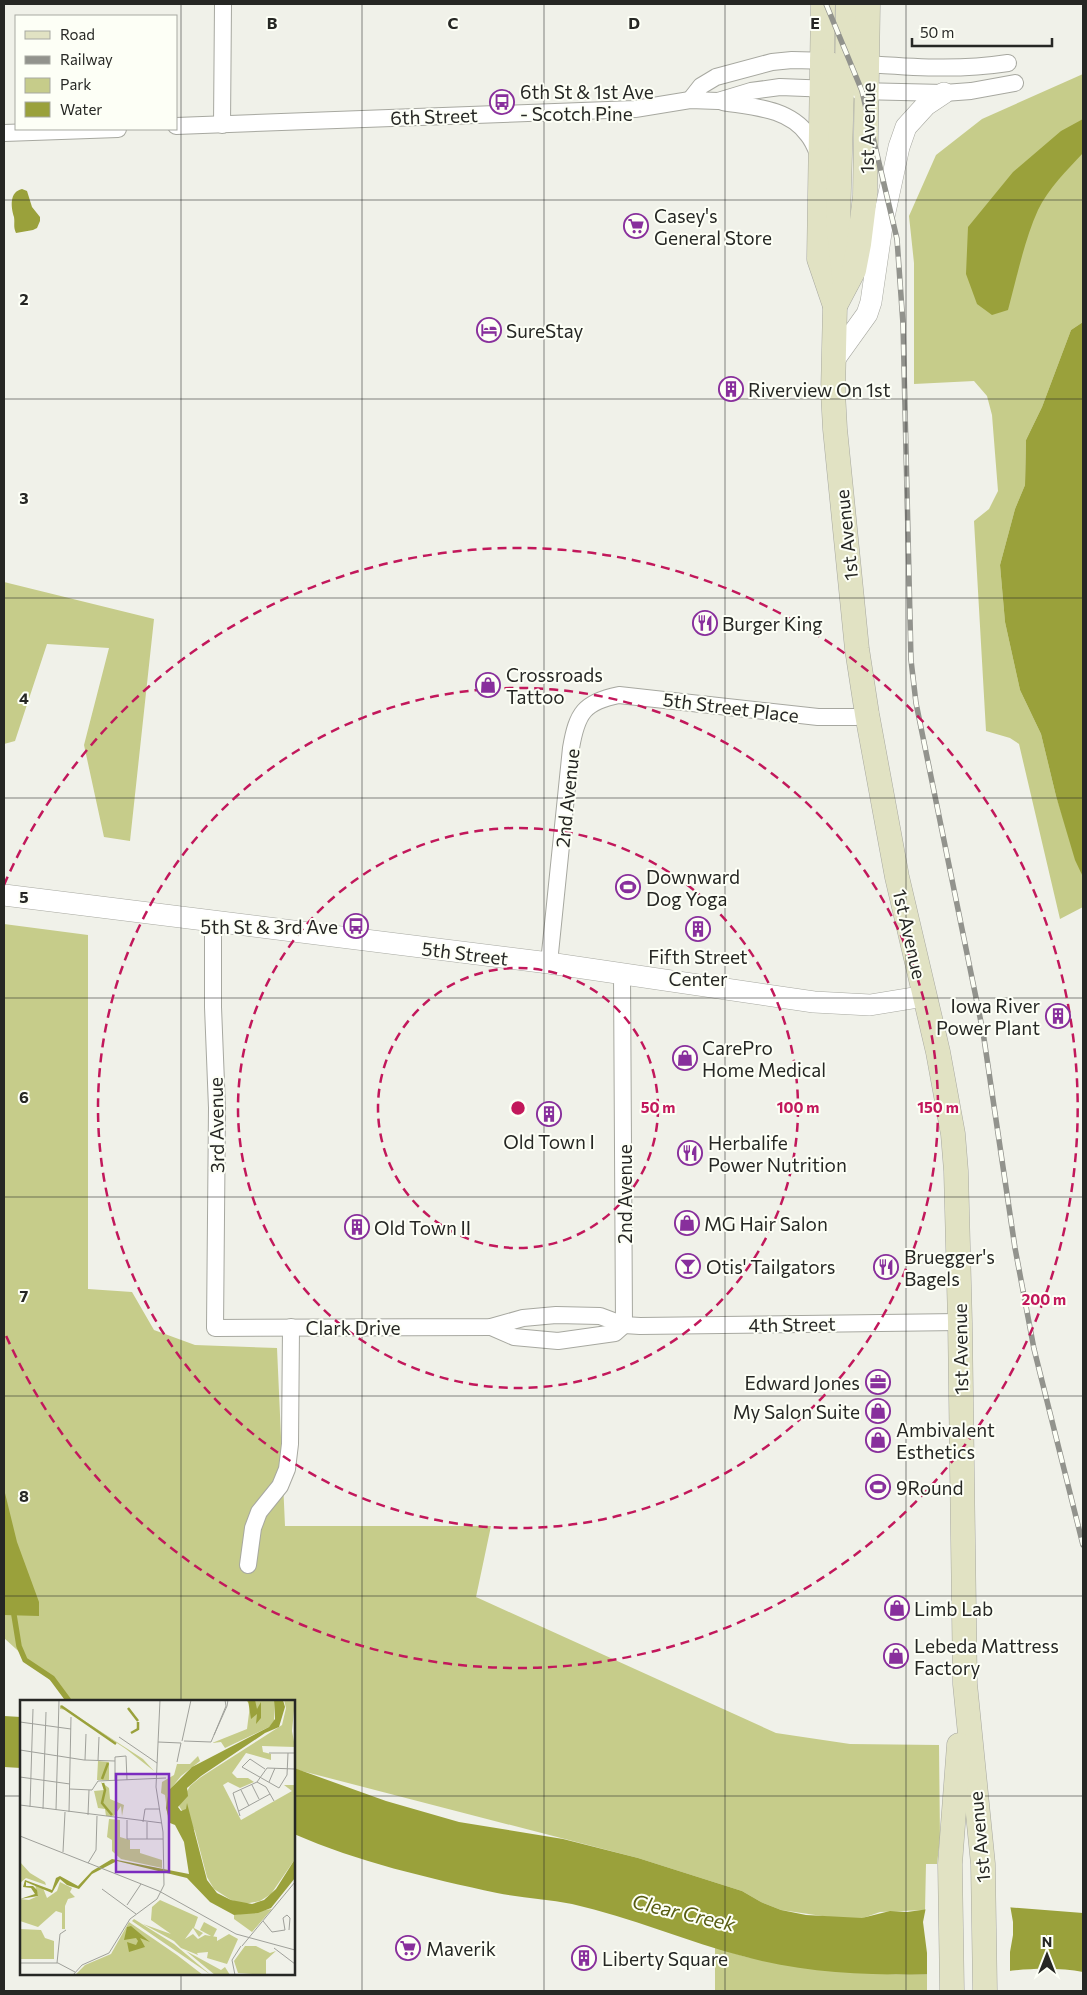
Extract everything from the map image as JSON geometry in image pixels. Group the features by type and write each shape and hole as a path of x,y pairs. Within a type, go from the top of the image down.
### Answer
{"main road":[{"path":"822,4 822,61 831,64 838,70 841,77 832,89 840,296"},
{"path":"848,4 857,63 847,71 852,81 867,91"},
{"name":"1st Avenue","path":"857,63 868,4"},
{"name":"1st Avenue","path":"832,89 821,159 819,259 840,296"},
{"name":"1st Avenue","path":"867,91 865,196 854,270 840,296 834,360 835,428 857,649 867,714 897,877 946,1091 953,1134 956,1171 960,1322 965,1684 984,1864 985,1991"},
{"name":"1st Avenue","path":"952,1991 950,1864 965,1684"}],"street":[{"path":"222,125 223,4"},
{"path":"690,100 700,86 716,77 772,62 822,61 946,69 1008,63"},
{"name":"6th Street","path":"178,126 635,109 690,100 718,101 751,91 780,88 944,93 971,91 1015,83"},
{"path":"834,360 867,314 871,302 882,226 899,148 906,127 926,105 944,93"},
{"path":"718,101 761,108 780,113 791,119 808,134 821,159"},
{"path":"4,133 90,130"},
{"name":"5th Street Place","path":"596,701 619,695 818,717 855,717 867,714"},
{"name":"2nd Avenue","path":"548,963 575,726 587,707 596,701"},
{"name":"5th Street","path":"4,895 548,963 753,994 838,1004 887,1003 924,996"},
{"name":"3rd Avenue","path":"213,922 213,1007 217,1108 215,1328"},
{"name":"2nd Avenue","path":"622,973 624,1326"},
{"name":"Clark Drive","path":"215,1328 491,1327 523,1318 556,1315 600,1316 624,1326 615,1333 558,1341 514,1337 491,1327"},
{"name":"4th Street","path":"624,1326 960,1322"},
{"path":"248,1564 253,1528 259,1512 280,1486 287,1469 290,1444 290,1327"}],"green space":[{"path":"1083,74 1083,322 1071,330 1042,407 1026,440 1025,485 1015,509 1000,565 1005,622 1020,690 1041,734 1056,796 1083,877 1083,907 1060,919 1019,744 1010,738 986,731 974,521 989,509 998,491 992,415 987,396 974,381 914,384 914,263 909,216 936,155 982,119"},
{"path":"4,582 154,619 130,841 104,837 84,745 109,648 47,644 15,741 4,744"},
{"path":"4,924 88,935 88,1289 132,1292 154,1330 195,1345 277,1348 285,1526 491,1526 476,1597 776,1733 850,1744 939,1745 940,1839 937,1864 926,1864 925,1910 880,1912 863,1918 836,1918 781,1910 761,1902 742,1891 638,1858 295,1769 295,1700 72,1700 4,1638"},
{"path":"715,1947 746,1957 896,1975 927,1975 927,1991 715,1991"}],"water":[{"path":"1083,119 1083,153 1058,180 1042,202 1021,259 1008,310 992,315 977,304 966,274 968,227 1013,172 1061,131"},
{"path":"22,189 27,191 32,207 40,217 40,221 37,228 33,230 16,233 12,200 15,193"},
{"path":"1083,322 1083,877 1075,860 1056,796 1041,734 1020,690 1005,622 1000,565 1015,509 1025,485 1026,440 1042,407 1071,330"},
{"path":"4,1489 17,1542 39,1602 39,1616 4,1615"},
{"path":"4,1716 20,1717 20,1768 4,1767"},
{"name":"Clear Creek","path":"295,1768 386,1801 459,1822 563,1839 638,1858 742,1891 761,1902 781,1910 806,1915 862,1918 890,1911 907,1912 936,1908 993,1906 1083,1913 1083,1972 1063,1969 1040,1969 998,1973 903,1975 840,1972 777,1964 724,1951 594,1909 497,1893 419,1875 368,1861 295,1834"}],"pier":[{"path":"1010,1905 1013,1935 1010,1952 1010,1973 927,1977 927,1953 923,1922 926,1907"}],"waterway":[{"path":"14,1615 19,1646 25,1660 52,1678 68,1700"}],"railway":[{"path":"826,4 862,91 897,239 903,324 911,660 916,703 983,1032 1015,1248 1034,1349 1083,1545"}],"place":[{"name":"6th St & 1st Ave - Scotch Pine","path":"502,102"},
{"name":"Casey's General Store","path":"636,226"},
{"name":"SureStay","path":"489,330"},
{"name":"Riverview On 1st","path":"731,389"},
{"name":"Burger King","path":"705,623"},
{"name":"Crossroads Tattoo","path":"488,685"},
{"name":"Downward Dog Yoga","path":"628,887"},
{"name":"5th St & 3rd Ave","path":"356,926"},
{"name":"Fifth Street Center","path":"698,929"},
{"name":"Iowa River Power Plant","path":"1058,1016"},
{"name":"CarePro Home Medical","path":"685,1058"},
{"name":"Old Town I","path":"549,1114"},
{"name":"Herbalife Power Nutrition","path":"690,1153"},
{"name":"MG Hair Salon","path":"687,1223"},
{"name":"Old Town II","path":"357,1227"},
{"name":"Otis' Tailgators","path":"688,1266"},
{"name":"Bruegger's Bagels","path":"886,1267"},
{"name":"Edward Jones","path":"878,1382"},
{"name":"My Salon Suite","path":"878,1411"},
{"name":"Ambivalent Esthetics","path":"878,1440"},
{"name":"9Round","path":"878,1487"},
{"name":"Limb Lab","path":"897,1608"},
{"name":"Lebeda Mattress Factory","path":"896,1656"},
{"name":"Maverik","path":"408,1948"},
{"name":"Liberty Square","path":"584,1958"}]}
